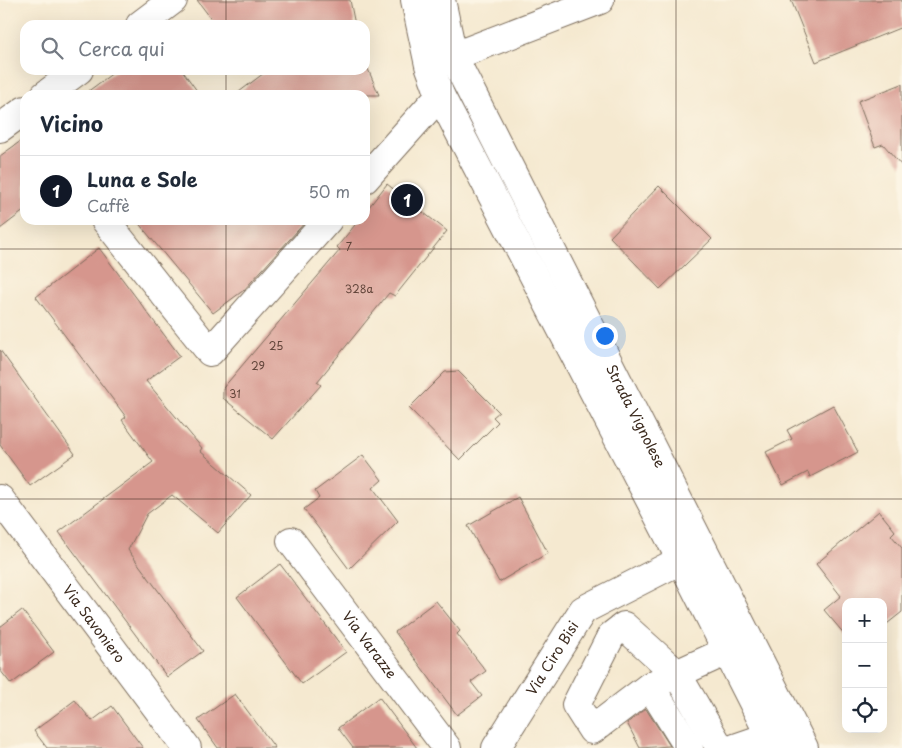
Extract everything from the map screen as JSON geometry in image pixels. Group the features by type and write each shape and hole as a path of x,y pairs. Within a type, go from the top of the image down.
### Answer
{"street":[{"path":"147,20 173,0"},
{"name":"Strada Vignolese","path":"415,0 441,61 804,748"},
{"name":"Strada Vignolese","path":"441,0 440,96 681,560 773,742"},
{"path":"441,61 600,0"},
{"path":"53,90 72,75"},
{"path":"370,173 440,96"},
{"path":"109,225 210,352 324,225"},
{"name":"Via Savoniero","path":"0,499 187,748"},
{"name":"Via Varazze","path":"291,541 447,748"},
{"name":"Via Ciro Bisi","path":"496,748 583,610 681,560"},
{"path":"720,748 677,674 624,626 611,636 576,705 592,730 650,686 677,674 727,651"},
{"path":"650,686 689,748"},
{"path":"735,748 773,742"}],"building":[{"path":"197,0 350,0 354,20 212,20"},
{"path":"791,0 902,0 902,27 816,62"},
{"path":"370,74 379,95 370,95 370,90 242,90 261,75"},
{"path":"110,75 186,75 196,90 90,90"},
{"path":"902,84 902,166 883,144 875,147 858,101"},
{"path":"20,142 20,214 0,229 0,156"},
{"path":"387,184 447,231 395,296 389,293 317,382 321,385 273,439 223,398 223,388 340,250 337,247 355,225 370,225 370,206"},
{"path":"659,186 712,239 660,289 610,237"},
{"path":"140,225 302,225 244,290 213,313"},
{"path":"99,248 180,356 146,381 202,448 200,451 251,495 218,533 172,495 147,514 128,550 203,651 167,677 59,532 153,462 122,420 126,417 36,297"},
{"path":"0,350 75,454 30,486 0,445"},
{"path":"458,371 499,412 493,417 498,422 460,460 409,408 445,372"},
{"path":"833,405 858,452 810,477 808,472 783,485 766,452 792,439 787,430"},
{"path":"363,455 382,480 373,488 398,521 349,569 304,509 319,498 315,491"},
{"path":"518,497 548,553 499,582 468,526"},
{"path":"879,511 895,531 891,535 902,548 902,612 887,624 887,598 842,598 842,631 824,610 841,596 816,564"},
{"path":"280,564 346,652 302,684 237,597"},
{"path":"436,601 460,631 457,634 486,671 471,682 482,696 457,715 395,632"},
{"path":"22,610 54,652 11,684 0,670 0,627"},
{"path":"235,694 275,748 218,748 198,720"},
{"path":"379,697 417,748 353,748 338,728"},
{"path":"75,700 92,721 112,706 143,748 47,748 34,731"},
{"path":"646,709 670,746 640,748 627,723"}],"place":[{"name":"Luna e Sole","path":"407,200"}]}
